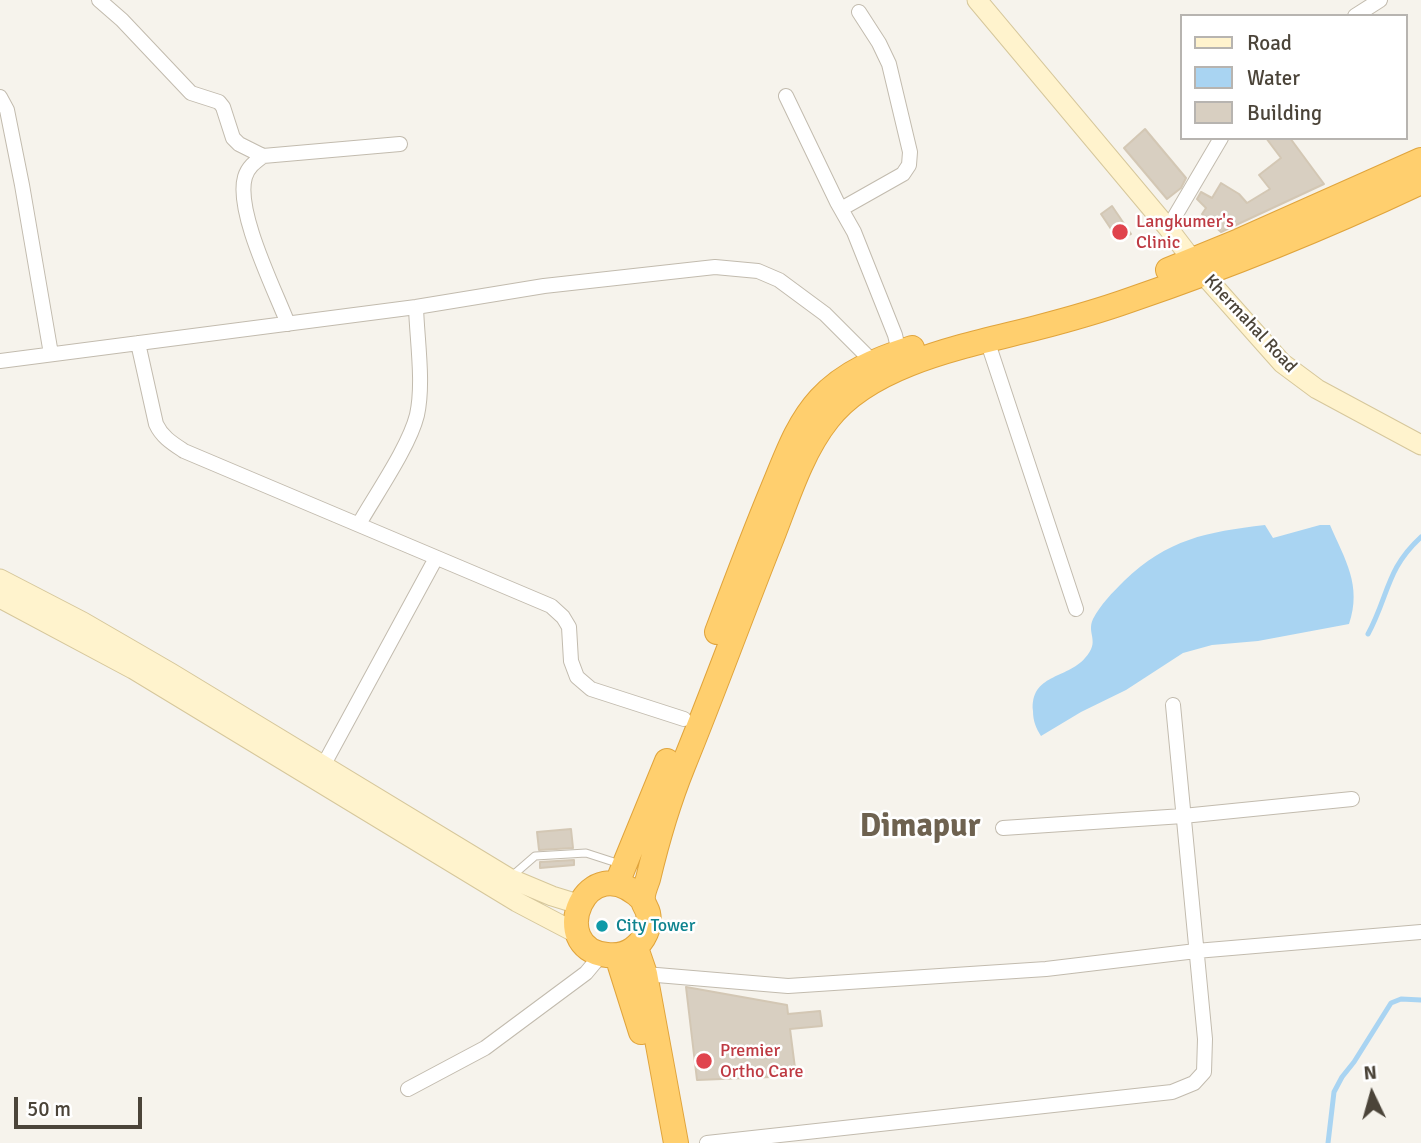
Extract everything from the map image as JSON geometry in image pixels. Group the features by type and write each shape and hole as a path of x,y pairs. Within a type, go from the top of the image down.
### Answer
{"highway":[{"path":"643,900 655,847 672,793 795,480 828,419 846,400 868,383 902,367 987,340 1125,302 1421,160"},
{"path":"676,1143 645,974 618,953 587,947 578,934 575,914 578,904 588,892 621,874 684,719 755,532 796,436 821,398 872,361 1103,292 1269,249 1421,182"},
{"path":"618,953 644,937 648,925 648,912 643,900 621,874"},
{"path":"618,953 639,1023 662,1143"}],"main road":[{"name":"Khermahal Road","path":"977,0 1168,228 1197,267 1282,363 1317,389 1421,445"},
{"path":"0,579 83,622 509,878 578,904"},
{"path":"0,598 133,669 517,902 578,934"}],"street":[{"path":"99,0 191,93 219,102 233,138 263,156"},
{"path":"1358,14 1380,0"},
{"path":"841,209 903,174 909,165 910,152 889,64 859,12"},
{"path":"786,96 854,232 895,335 899,352"},
{"path":"0,97 4,102 9,123 51,355"},
{"path":"1168,228 1220,140"},
{"path":"288,324 250,226 244,197 245,177 251,164 263,156 400,144"},
{"path":"0,361 416,307 544,286 715,267 758,271 779,280 825,314 872,361"},
{"path":"359,524 408,436 417,414 419,391 416,307"},
{"path":"987,340 1076,609"},
{"path":"138,343 156,424 161,434 171,443 184,451 551,606 569,627 571,661 578,677 590,689 684,719"},
{"path":"323,766 436,558"},
{"path":"707,1143 1172,1092 1194,1083 1204,1072 1205,1039 1172,705"},
{"path":"1003,828 1183,816 1352,799"},
{"path":"645,974 788,986 1046,969 1196,951 1421,932"},
{"path":"408,1089 485,1048 586,973 618,953"}],"lane":[{"path":"509,878 535,856 586,853 621,874"}],"water":[{"path":"1265,525 1273,538 1320,525 1330,525 1353,585 1353,610 1349,624 1258,641 1212,645 1183,653 1126,690 1041,736 1033,715 1037,690 1051,678 1077,665 1090,652 1093,619 1124,581 1156,556 1189,540"}],"building":[{"path":"1145,129 1186,178 1181,188 1167,199 1124,148"},
{"path":"1268,140 1291,140 1324,184 1221,232 1202,214 1206,208 1197,199 1201,192 1212,198 1221,183 1239,194 1247,203 1270,189 1259,175 1281,158"},
{"path":"1112,206 1131,234 1119,241 1101,214"},
{"path":"571,829 573,848 539,850 537,832"},
{"path":"574,860 574,865 540,868 540,862"},
{"path":"686,987 787,1005 788,1014 820,1011 822,1026 790,1029 796,1076 697,1080"}],"waterway":[{"path":"1368,634 1394,571 1421,537"},
{"path":"1328,1143 1334,1092 1342,1077 1391,1003 1401,999 1421,1000"}],"place":[{"name":"Langkumer's Clinic","path":"1120,232"},
{"name":"City Tower","path":"602,926"},
{"name":"Premier Ortho Care","path":"704,1061"}],"district":[{"name":"Dimapur","path":"920,828"}]}
